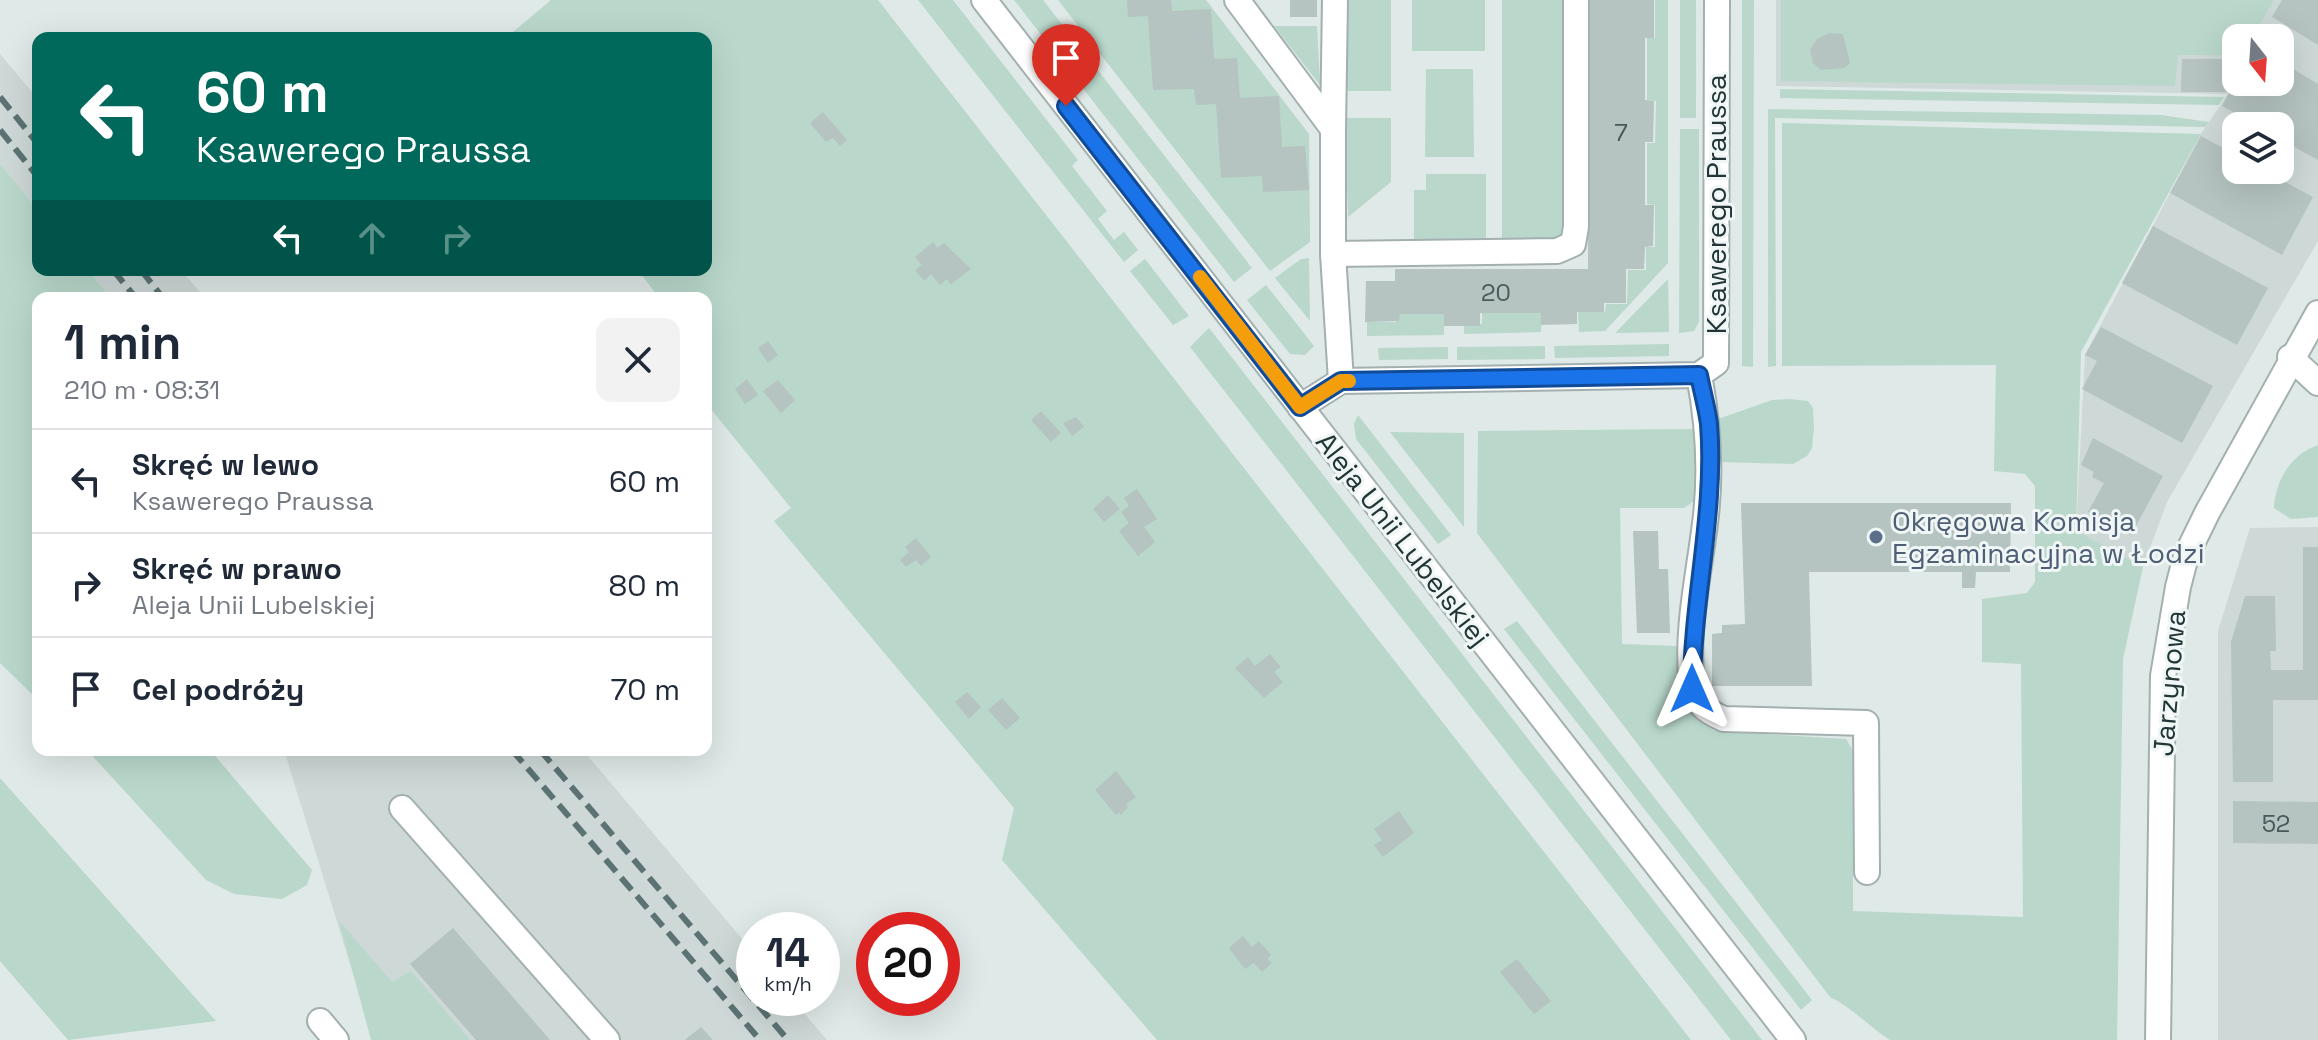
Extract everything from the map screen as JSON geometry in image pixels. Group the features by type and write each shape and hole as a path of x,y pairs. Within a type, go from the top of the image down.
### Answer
{"street":[{"name":"Aleja Unii Lubelskiej","path":"984,0 1793,1040"},
{"path":"1237,0 1333,129"},
{"path":"1300,407 1341,381 1333,254 1335,0"},
{"path":"1333,254 1557,251 1573,244 1576,227 1576,0"},
{"name":"Ksawerego Praussa","path":"1341,381 1699,375 1716,363 1717,0"},
{"name":"Jarzynowa","path":"2158,1040 2163,676 2172,617 2186,556 2290,357 2318,313"},
{"path":"2290,357 2318,383"},
{"path":"1699,375 1709,432 1707,511 1692,633 1692,689 1705,711 1724,719 1866,723 1867,872"},
{"path":"402,808 607,1040"},
{"path":"320,1021 336,1040"}],"shaded area":[{"path":"1776,0 2318,0 2318,241 2167,502 2143,567 2076,532 2085,355 2201,134 2227,96 2294,96 2294,24 2222,24 2222,94 1776,86"},
{"path":"0,54 32,92 32,203 0,164"},
{"path":"93,276 186,276 200,292 106,292"},
{"path":"2318,527 2318,1040 2218,1040 2218,631 2250,528"},
{"path":"286,756 588,756 736,932 736,1016 806,1016 827,1040 399,1040 360,996"}],"green space":[{"path":"551,0 878,0 1691,1040 1157,1040 1002,860 1014,808 774,521 791,508 712,410 712,292 654,292 642,276 712,276 712,32 513,32"},
{"path":"918,0 953,0 1078,160 1072,166 1107,211 1098,219 1114,240 1124,232 1138,250 1124,262"},
{"path":"1014,0 1043,0 1252,268 1234,282"},
{"path":"1058,0 1206,0 1309,134 1310,242 1270,271"},
{"path":"1343,0 1391,0 1391,91 1345,91"},
{"path":"1412,0 1485,0 1485,51 1412,51"},
{"path":"1502,0 1564,0 1567,240 1502,238"},
{"path":"1655,0 1668,0 1668,263 1605,331 1579,332 1578,312 1605,312 1606,304 1627,304 1628,270 1646,270 1646,247 1655,247 1655,205 1647,204 1647,143 1655,143 1656,101 1647,100 1647,38 1655,38"},
{"path":"1680,0 1696,0 1696,118 1680,118"},
{"path":"1742,0 1754,0 1753,367 1742,366"},
{"path":"1781,0 2274,0 2260,24 2222,24 2222,55 2178,55 2175,86 1781,81"},
{"path":"1274,26 1317,26 1320,85"},
{"path":"1426,69 1473,69 1474,157 1425,157"},
{"path":"1780,89 2224,97 2219,105 1780,98"},
{"path":"1768,109 2161,115 2209,122 2205,127 1775,118 1776,366 1768,367"},
{"path":"1345,118 1391,118 1391,182 1348,217"},
{"path":"1782,123 2201,134 2081,352 2076,531 2143,567 2123,659 2117,1040 1890,1040 1830,997 1477,533 1478,431 1695,429 1699,483 1694,501 1684,508 1620,508 1622,644 1677,646 1680,684 1686,705 1693,715 1715,731 1846,739 1853,751 1853,911 2023,917 2021,664 1982,662 1982,599 2027,593 2035,582 2035,486 2025,474 1994,471 1996,365 1782,366"},
{"path":"1680,129 1699,129 1699,322 1694,331 1679,333"},
{"path":"0,164 32,203 32,276 93,276 106,292 32,292 32,694 0,663"},
{"path":"1426,174 1486,174 1486,238 1414,240 1414,190 1426,190"},
{"path":"1309,258 1310,321 1275,278 1301,259"},
{"path":"1145,259 1189,316 1173,325 1130,271"},
{"path":"1668,279 1669,332 1615,333"},
{"path":"1266,285 1314,346 1305,355 1290,354 1247,300"},
{"path":"1396,311 1444,312 1444,335 1367,336 1367,322 1396,322"},
{"path":"1482,312 1542,312 1541,332 1464,334 1464,324 1482,324"},
{"path":"1209,328 1762,1040 1731,1040 1190,347"},
{"path":"1669,344 1669,356 1555,358 1554,346"},
{"path":"1545,346 1545,359 1457,360 1457,347"},
{"path":"1448,347 1448,359 1379,360 1378,348"},
{"path":"1772,400 1808,401 1813,408 1812,448 1807,456 1793,464 1720,462 1718,419"},
{"path":"1358,415 1451,535 1438,544 1356,439 1354,424"},
{"path":"1390,432 1464,433 1464,527"},
{"path":"2318,445 2318,517 2291,519 2274,508 2281,479 2292,462"},
{"path":"1517,621 1812,1000 1801,1010 1504,629"},
{"path":"92,756 215,756 312,870 307,885 282,899 234,894 206,880"},
{"path":"0,778 216,1021 68,1040 0,961"},
{"path":"339,921 392,982 411,971 470,1040 371,1040"}],"building":[{"path":"1127,0 1171,0 1172,11 1211,9 1214,59 1237,58 1240,98 1279,96 1282,147 1305,146 1309,190 1263,192 1262,176 1221,178 1216,104 1196,105 1194,89 1153,90 1148,16 1128,17"},
{"path":"1290,0 1317,0 1317,17 1290,17"},
{"path":"1589,0 1654,0 1654,38 1645,38 1645,100 1654,101 1653,142 1645,142 1645,205 1654,205 1653,246 1645,247 1644,269 1626,269 1626,303 1604,303 1604,312 1577,312 1577,324 1541,325 1541,313 1480,313 1480,326 1444,326 1444,314 1400,314 1399,321 1365,322 1366,281 1395,281 1395,269 1588,269"},
{"path":"2282,0 2318,0 2318,45 2294,30 2294,24 2284,24 2272,17"},
{"path":"1829,33 1843,34 1850,63 1844,68 1821,70 1813,63 1810,50 1817,39"},
{"path":"2182,59 2222,59 2222,92 2181,92"},
{"path":"2294,69 2318,84 2318,160 2294,147 2294,112 2233,112 2222,106 2227,96 2294,96"},
{"path":"823,112 847,140 840,146 833,138 826,142 810,123"},
{"path":"2201,136 2222,147 2222,184 2289,184 2313,197 2282,255 2170,193"},
{"path":"2153,226 2268,288 2237,345 2122,283"},
{"path":"933,242 937,248 944,243 971,269 951,284 947,279 940,285 931,274 924,281 915,270 922,265 915,257"},
{"path":"2101,327 2213,386 2182,443 2082,389 2097,361 2085,355"},
{"path":"768,341 778,355 768,363 758,348"},
{"path":"747,379 758,395 745,404 735,389"},
{"path":"778,380 795,400 781,413 763,391"},
{"path":"1041,411 1061,433 1051,442 1031,420"},
{"path":"1076,417 1084,427 1072,436 1063,423"},
{"path":"2093,438 2163,476 2131,535 2088,512 2104,483 2092,477 2094,472 2081,465"},
{"path":"1137,489 1157,519 1144,527 1155,542 1138,556 1119,531 1129,523 1121,512 1129,506 1124,498"},
{"path":"1108,495 1120,509 1104,522 1093,509"},
{"name":"Okręgowa Komisja Egzaminacyjna w Łodzi","path":"1741,503 2011,503 2010,572 1976,572 1975,588 1962,588 1962,572 1809,572 1812,686 1712,686 1712,634 1722,633 1722,625 1745,624"},
{"path":"1633,531 1658,531 1659,569 1668,569 1670,633 1637,633"},
{"path":"916,538 931,557 921,566 916,560 906,567 900,560 909,552 905,547"},
{"path":"2303,547 2318,547 2318,700 2273,700 2273,782 2233,782 2231,642 2245,596 2275,596 2276,651 2270,651 2271,670 2303,670"},
{"path":"1270,654 1281,667 1274,672 1283,682 1264,698 1235,668 1248,657 1255,666"},
{"path":"967,692 981,707 969,719 955,702"},
{"path":"1002,698 1020,718 1006,730 988,710"},
{"path":"1116,771 1136,797 1126,804 1128,807 1121,815 1119,812 1116,815 1095,790"},
{"path":"2233,801 2318,802 2318,844 2233,843"},
{"path":"1399,811 1414,833 1383,857 1374,845 1382,840 1374,829"},
{"path":"453,928 550,1040 476,1040 410,964"},
{"path":"1243,936 1252,947 1259,941 1271,955 1267,959 1272,963 1262,972 1254,963 1245,969 1229,948"},
{"path":"1517,959 1551,1001 1534,1014 1500,972"},
{"path":"701,1027 713,1040 685,1040"}],"railway":[{"path":"0,97 32,137"},
{"path":"0,130 32,170"},
{"path":"118,276 131,292"},
{"path":"146,276 158,292"},
{"path":"517,756 760,1040"},
{"path":"545,756 788,1040"}],"slow traffic":[{"path":"1200,277 1300,407 1341,381 1349,381"}],"place":[{"name":"Okręgowa Komisja Egzaminacyjna w Łodzi","path":"1876,537"}],"route":[{"path":"1066,106 1300,407 1341,381 1699,375 1709,423 1707,511 1692,633 1692,689"}]}
